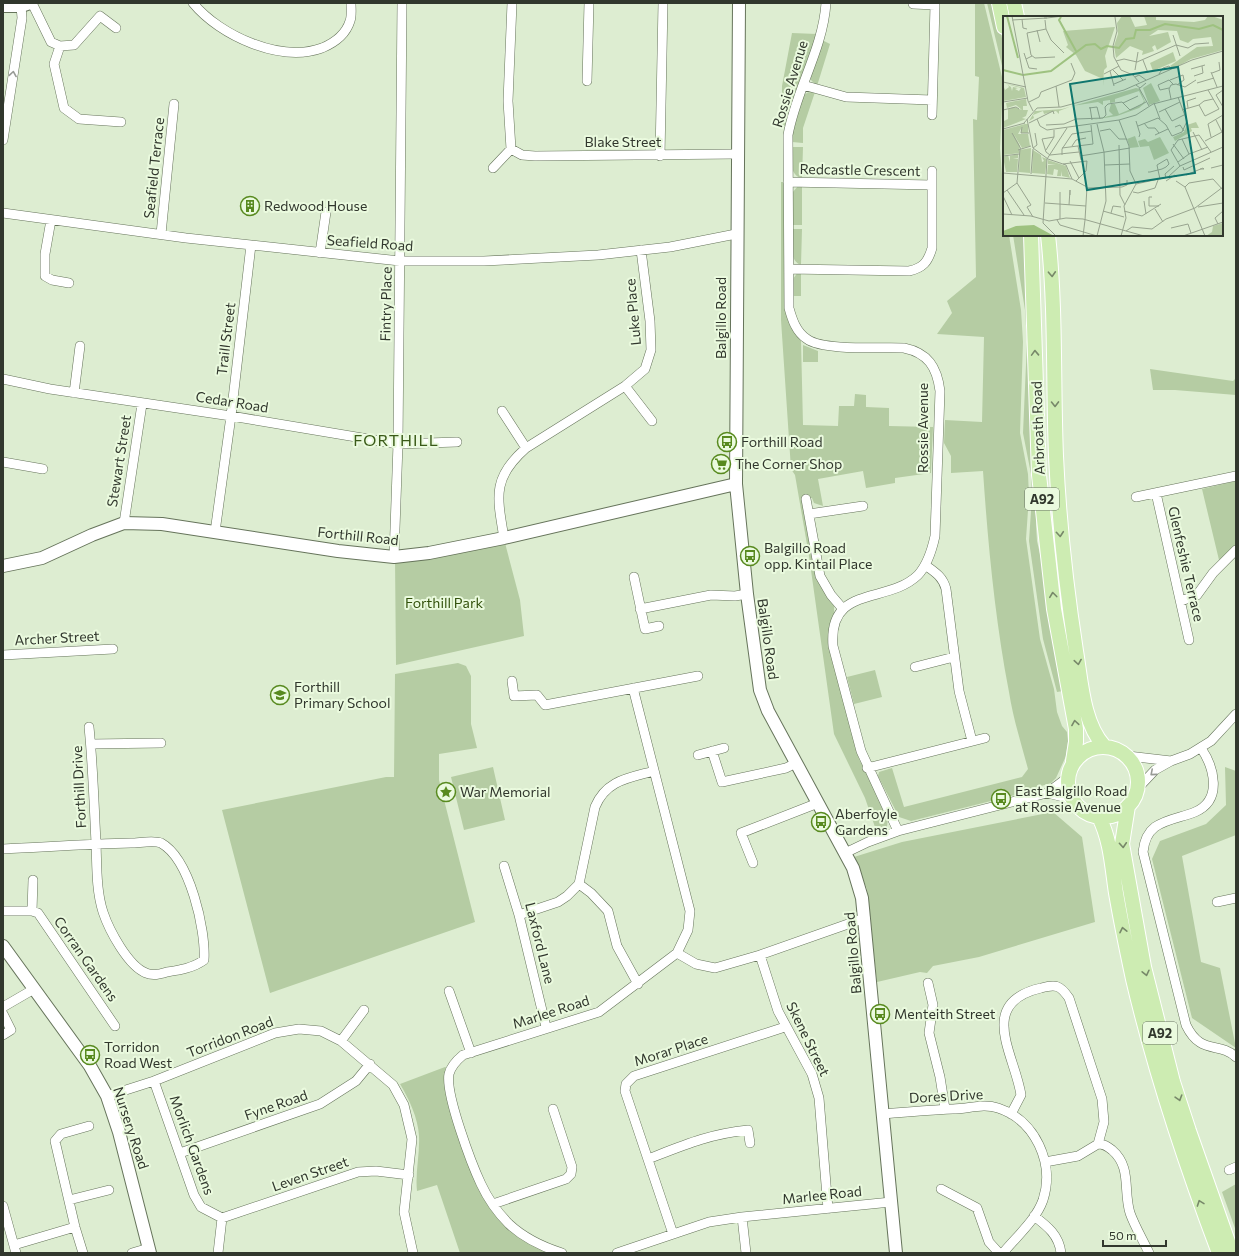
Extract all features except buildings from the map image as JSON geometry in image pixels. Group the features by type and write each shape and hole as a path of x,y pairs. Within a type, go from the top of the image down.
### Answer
{"main road":[{"path":"999,3 1003,21"},
{"path":"1014,3 1017,16"},
{"name":"Arbroath Road","path":"1031,236 1039,475 1054,609 1076,729 1076,742 1073,761"},
{"name":"Arbroath Road","path":"1048,236 1052,273 1056,455 1060,534 1068,601 1082,683 1091,726 1104,746"},
{"path":"1073,761 1087,750 1104,746 1117,749 1128,756 1137,771 1138,788"},
{"name":"A92","path":"1067,778 1073,761"},
{"path":"1067,778 1068,789 1072,799 1084,811 1099,817 1115,815 1128,806"},
{"name":"A92","path":"1138,788 1134,798 1128,806 1122,844 1144,967 1174,1082 1232,1253"},
{"name":"A92","path":"1099,817 1107,836 1123,932 1144,1026 1160,1086 1176,1135 1219,1253"}],"street":[{"path":"193,3 213,21 230,33 250,42 285,52 302,53 330,45 339,37 346,29 350,20 351,3"},
{"name":"Fintry Place","path":"394,557 398,444 402,3"},
{"path":"493,168 511,150 508,101 512,3"},
{"path":"587,81 589,3"},
{"path":"660,156 663,3"},
{"name":"Balgillo Road","path":"739,3 736,234 736,484 747,594 760,690 768,711 845,853 859,884 865,918 896,1253"},
{"name":"Rossie Avenue","path":"826,3 821,34 791,118 788,135 789,308 791,317 796,327 807,340 817,344 827,346 904,348 916,350 934,367 940,391 935,536 932,550 925,565 917,575 895,589 860,598 843,609 833,626 833,646 861,751 867,768 898,831"},
{"path":"3,6 28,4"},
{"path":"28,4 51,42 60,46 74,45 100,16 116,28"},
{"path":"3,140 22,18 28,4"},
{"path":"913,4 935,5 932,114"},
{"path":"60,46 54,64 57,84 64,108 80,120 121,122"},
{"path":"803,85 846,97 932,100"},
{"name":"Seafield Terrace","path":"161,234 174,104"},
{"name":"Blake Street","path":"511,150 522,155 535,156 660,156 737,154"},
{"name":"Redcastle Crescent","path":"789,269 917,270 924,265 932,248 932,171"},
{"name":"Redcastle Crescent","path":"788,182 932,185"},
{"path":"320,253 326,212"},
{"name":"Seafield Road","path":"3,213 251,245 400,261 484,260 598,255 670,247 736,234"},
{"path":"51,220 45,254 46,276 52,280 69,283"},
{"name":"Traill Street","path":"215,532 231,416 251,245"},
{"name":"Luke Place","path":"504,538 499,507 499,483 505,470 526,448 625,386 646,370 651,350 650,321 641,250"},
{"path":"74,393 80,346"},
{"name":"Cedar Road","path":"3,379 74,393 231,416 398,444 457,442"},
{"path":"625,386 652,421"},
{"name":"Stewart Street","path":"124,523 142,404"},
{"path":"502,411 526,448"},
{"path":"3,462 43,470"},
{"path":"1136,497 1236,476"},
{"name":"Forthill Road","path":"3,566 42,558 92,535 124,523 162,524 394,557 429,553 504,538 736,484"},
{"name":"Glenfeshie Terrace","path":"1156,493 1189,640"},
{"path":"806,500 820,576 831,595 843,609"},
{"path":"809,514 863,506"},
{"path":"1181,601 1197,595 1214,573 1236,550"},
{"path":"925,565 944,581 959,691 972,742"},
{"path":"634,577 644,629 659,626"},
{"path":"640,609 711,595 735,596 747,594"},
{"name":"Archer Street","path":"3,654 113,649"},
{"path":"915,667 954,657"},
{"path":"512,681 514,696 537,695 545,705 563,703 698,676"},
{"name":"Marlee Road","path":"562,1253 541,1246 523,1235 510,1225 493,1204 481,1184 459,1122 449,1087 449,1074 463,1055 546,1027 599,1012 677,953 688,930 690,912 633,688"},
{"path":"1138,788 1155,770 1171,761 1201,748 1220,733 1236,714"},
{"name":"Forthill Drive","path":"3,849 96,844 160,843 173,853 184,870 198,909 205,946 204,960 197,965 182,969 148,974 140,970 115,938 103,912 98,882 96,844 91,744 89,727"},
{"path":"867,768 985,738"},
{"path":"91,744 161,743"},
{"path":"698,755 724,748"},
{"path":"1201,748 1210,762 1213,772 1214,787 1210,798 1201,809 1154,828 1144,842 1143,852 1186,1025 1194,1038 1204,1046 1230,1052 1236,1057"},
{"path":"712,751 722,782 786,768 796,763"},
{"path":"1128,756 1171,761"},
{"path":"519,915 558,902 567,896 579,884 599,798 610,786 654,771"},
{"path":"845,853 868,842 898,831 1047,793 1067,778"},
{"path":"1047,793 1072,799"},
{"path":"753,863 741,833 818,803"},
{"name":"Laxford Lane","path":"504,866 519,915 546,1027"},
{"path":"3,911 32,911 33,880"},
{"path":"579,884 591,893 608,911 617,946 638,984"},
{"path":"1217,902 1236,898"},
{"name":"Corran Gardens","path":"32,911 38,913 115,1026"},
{"path":"677,953 696,964 715,968 760,955 865,918"},
{"name":"Nursery Road","path":"3,946 90,1066 107,1096 119,1132 150,1250"},
{"name":"Skene Street","path":"760,955 778,1011 785,1027 812,1074 819,1098 828,1209"},
{"path":"928,983 933,1005 929,1033 940,1077 945,1109"},
{"path":"1011,1114 1021,1095 1004,1038 1005,1015 1012,1002 1034,990 1052,985 1062,988 1068,998 1102,1099 1104,1122 1098,1144"},
{"path":"3,1007 34,989"},
{"path":"449,991 471,1053"},
{"path":"341,1041 364,1010"},
{"path":"3,1014 11,1030 3,1035"},
{"name":"Morar Place","path":"673,1234 625,1090 626,1084 634,1076 785,1027"},
{"name":"Torridon Road","path":"107,1096 154,1081 275,1033 299,1029 321,1031 341,1041 393,1085 404,1105 412,1140 404,1212 413,1253"},
{"name":"Fyne Road","path":"180,1153 320,1104 356,1081 370,1064"},
{"name":"Morlich Gardens","path":"154,1081 194,1195 201,1207 222,1218"},
{"name":"Dores Drive","path":"883,1114 981,1106 998,1108 1011,1114 1027,1125 1038,1139 1045,1162 1046,1183 1043,1200 1034,1216 1003,1253"},
{"path":"493,1204 566,1179 572,1174 572,1167 553,1109"},
{"path":"83,1253 75,1227 55,1141 61,1134 89,1126"},
{"path":"648,1159 705,1137 725,1133 748,1130 750,1143"},
{"path":"1045,1162 1078,1156 1098,1144 1104,1144 1112,1151 1123,1165 1127,1180 1127,1201 1131,1215 1149,1253"},
{"name":"Leven Street","path":"222,1218 358,1172 376,1171 409,1175"},
{"path":"941,1189 977,1208 989,1242 999,1253"},
{"path":"69,1200 109,1190"},
{"name":"Marlee Road","path":"617,1253 709,1222 742,1217 891,1202"},
{"path":"3,1206 15,1249 75,1227"},
{"path":"1034,1216 1051,1229 1057,1239 1061,1253"},
{"path":"742,1217 746,1253"},
{"path":"218,1253 222,1218"},
{"path":"132,1253 150,1250"}],"green space":[{"path":"975,3 984,3 1003,81 1000,148 1003,188 1003,236 1009,236 1021,310 1023,342 1020,433 1028,474 1029,496 1026,539 1040,639 1054,689 1057,712 1062,726 1067,732 1068,741 1066,756 1056,778 1051,783 1035,788 1035,790 911,821 899,817 878,776 879,772 892,768 904,807 1022,777 1028,769 1017,730 1004,665 996,610 983,471 951,473 951,456 944,443 945,420 982,422 984,337 937,334 952,313 947,301 976,277 973,119 977,120 979,77 975,76"},
{"path":"987,3 995,3 1003,43 1003,70"},
{"path":"792,33 817,34 785,126 782,126 782,86"},
{"path":"822,40 830,44 817,86 811,80 810,75"},
{"path":"811,91 815,92 803,128 803,143 792,142 793,129 803,95"},
{"path":"792,147 803,147 802,179 793,170 791,162"},
{"path":"781,182 785,182 786,310 791,328 801,341 803,425 838,426 839,406 854,406 855,394 866,395 866,407 889,408 889,426 933,427 931,473 895,478 895,483 866,488 863,471 818,479 823,506 814,503 812,498 803,499 816,577 834,606 834,615 828,633 828,643 859,759 888,817 887,827 876,830 865,798 834,734 809,556 795,475 791,469 781,320"},
{"path":"798,186 802,186 802,225 792,225 792,193"},
{"path":"792,229 802,229 801,265 797,263 792,255"},
{"path":"1013,236 1029,236 1037,494 1036,525 1037,541 1048,589 1063,691 1057,692 1043,639 1029,541 1032,496 1031,474 1023,433 1027,342 1025,310"},
{"path":"798,272 801,272 801,296 793,296 793,279"},
{"path":"803,345 818,351 818,362 803,362"},
{"path":"1150,369 1233,381 1236,378 1236,395 1175,390 1153,390"},
{"path":"1236,481 1236,547 1219,560 1202,489"},
{"name":"Forthill Park","path":"505,543 520,600 524,636 396,665 395,559"},
{"path":"458,663 466,666 471,676 471,724 477,748 439,754 439,780 475,922 270,993 222,810 386,777 394,777 395,674"},
{"path":"875,670 882,697 854,704 847,677"},
{"path":"493,767 505,820 464,830 451,777"},
{"path":"1225,767 1236,771 1236,835 1182,856 1201,962 1220,968 1236,1048 1192,1018 1152,859 1160,841 1206,824 1226,805"},
{"path":"1053,812 1082,837 1095,922 979,957 933,966 927,973 920,972 877,982 867,889 854,857 902,842"},
{"path":"445,1067 451,1069 459,1121 497,1214 553,1253 460,1253 437,1185 417,1191 419,1136 417,1122 407,1096 400,1084"},
{"path":"1236,1184 1236,1231 1222,1192"}],"place":[{"name":"Redwood House","path":"250,206"},
{"name":"Forthill Road","path":"727,442"},
{"name":"The Corner Shop","path":"721,464"},
{"name":"Balgillo Road opp. Kintail Place","path":"750,556"},
{"name":"Forthill Primary School","path":"280,695"},
{"name":"War Memorial","path":"446,792"},
{"name":"East Balgillo Road at Rossie Avenue","path":"1001,799"},
{"name":"Aberfoyle Gardens","path":"821,822"},
{"name":"Menteith Street","path":"880,1014"},
{"name":"Torridon Road West","path":"90,1055"}],"district":[{"name":"FORTHILL","path":"396,440"}]}
